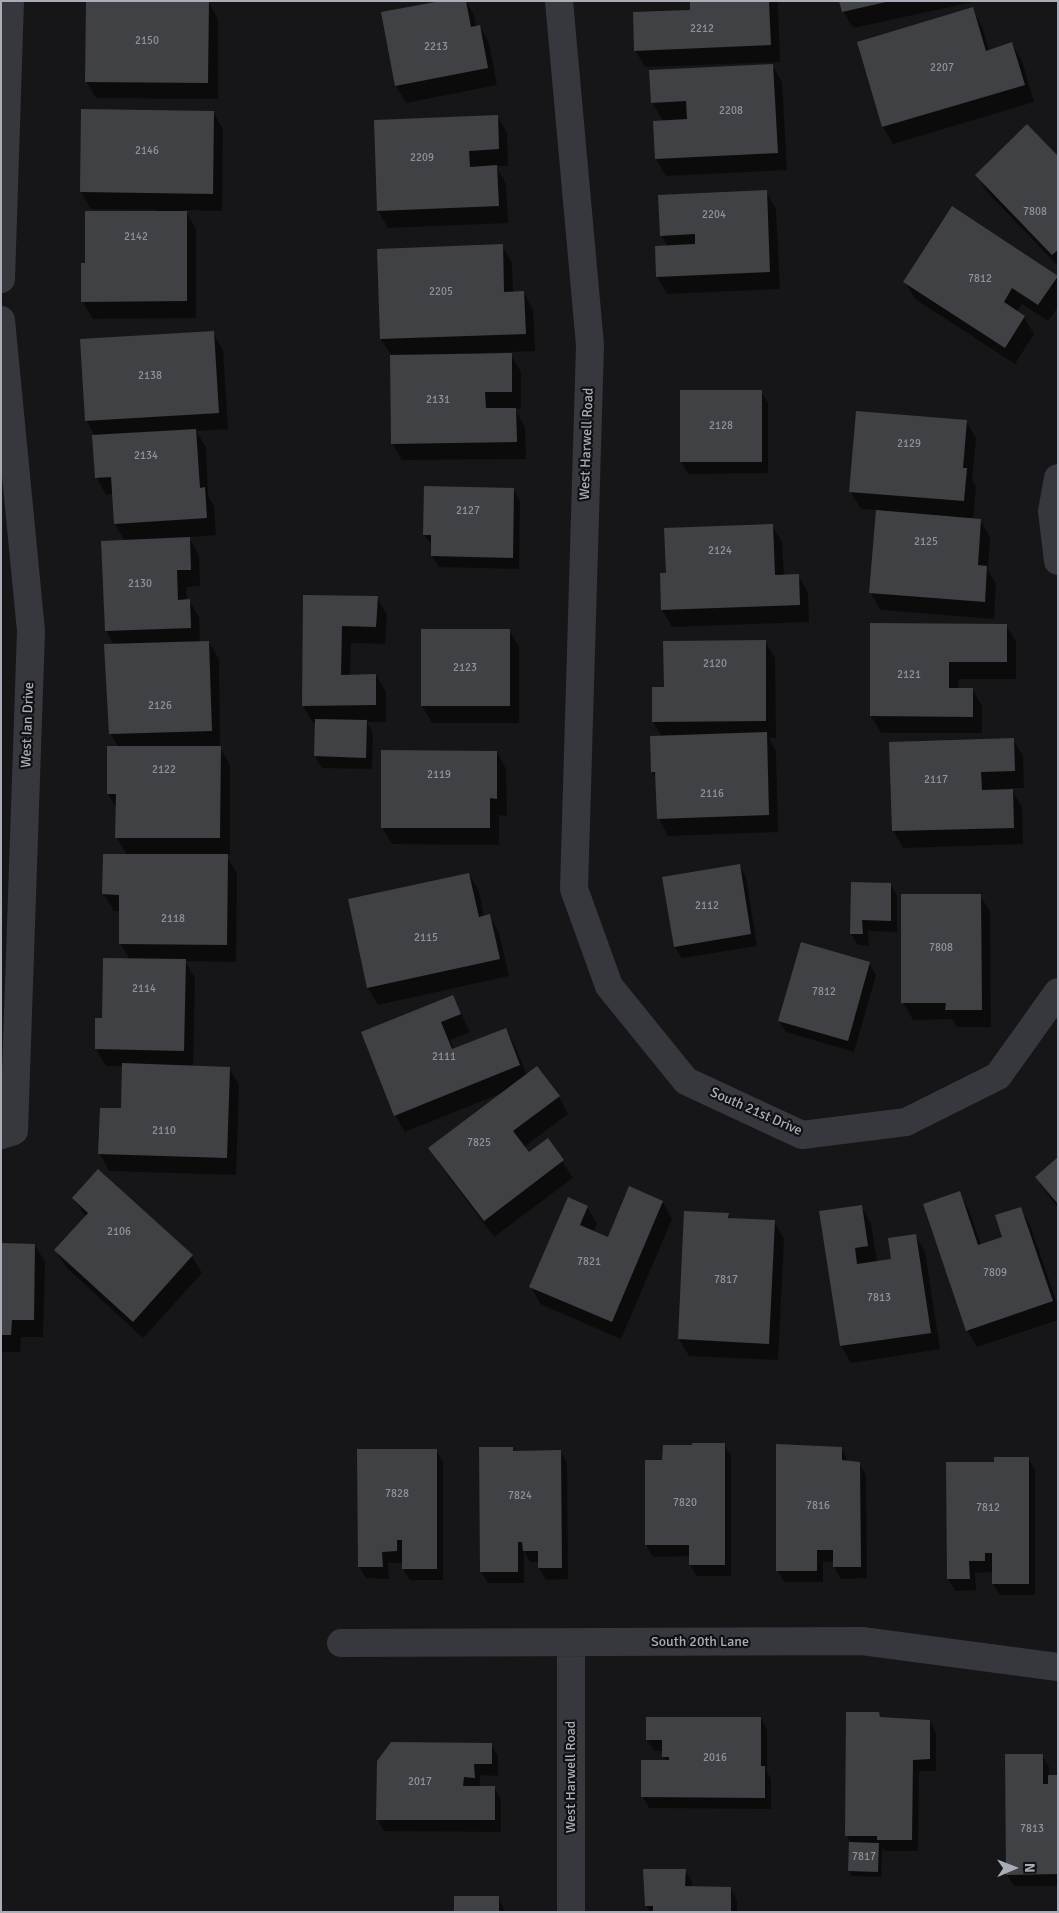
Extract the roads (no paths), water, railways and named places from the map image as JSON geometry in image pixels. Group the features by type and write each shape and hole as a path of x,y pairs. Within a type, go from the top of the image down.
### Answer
{"street":[{"path":"1,278 10,1"},
{"name":"West Harwell Road","path":"559,1 590,345 574,889"},
{"name":"West Ian Drive","path":"1,320 31,631 8,1133"},
{"path":"1058,478 1052,512 1058,561"},
{"name":"South 21st Drive","path":"574,889 609,986 686,1081 802,1135 906,1122 998,1076 1058,992"},
{"name":"South 20th Lane","path":"341,1642 862,1641 1058,1667"},
{"name":"West Harwell Road","path":"571,1643 572,1912"}]}
